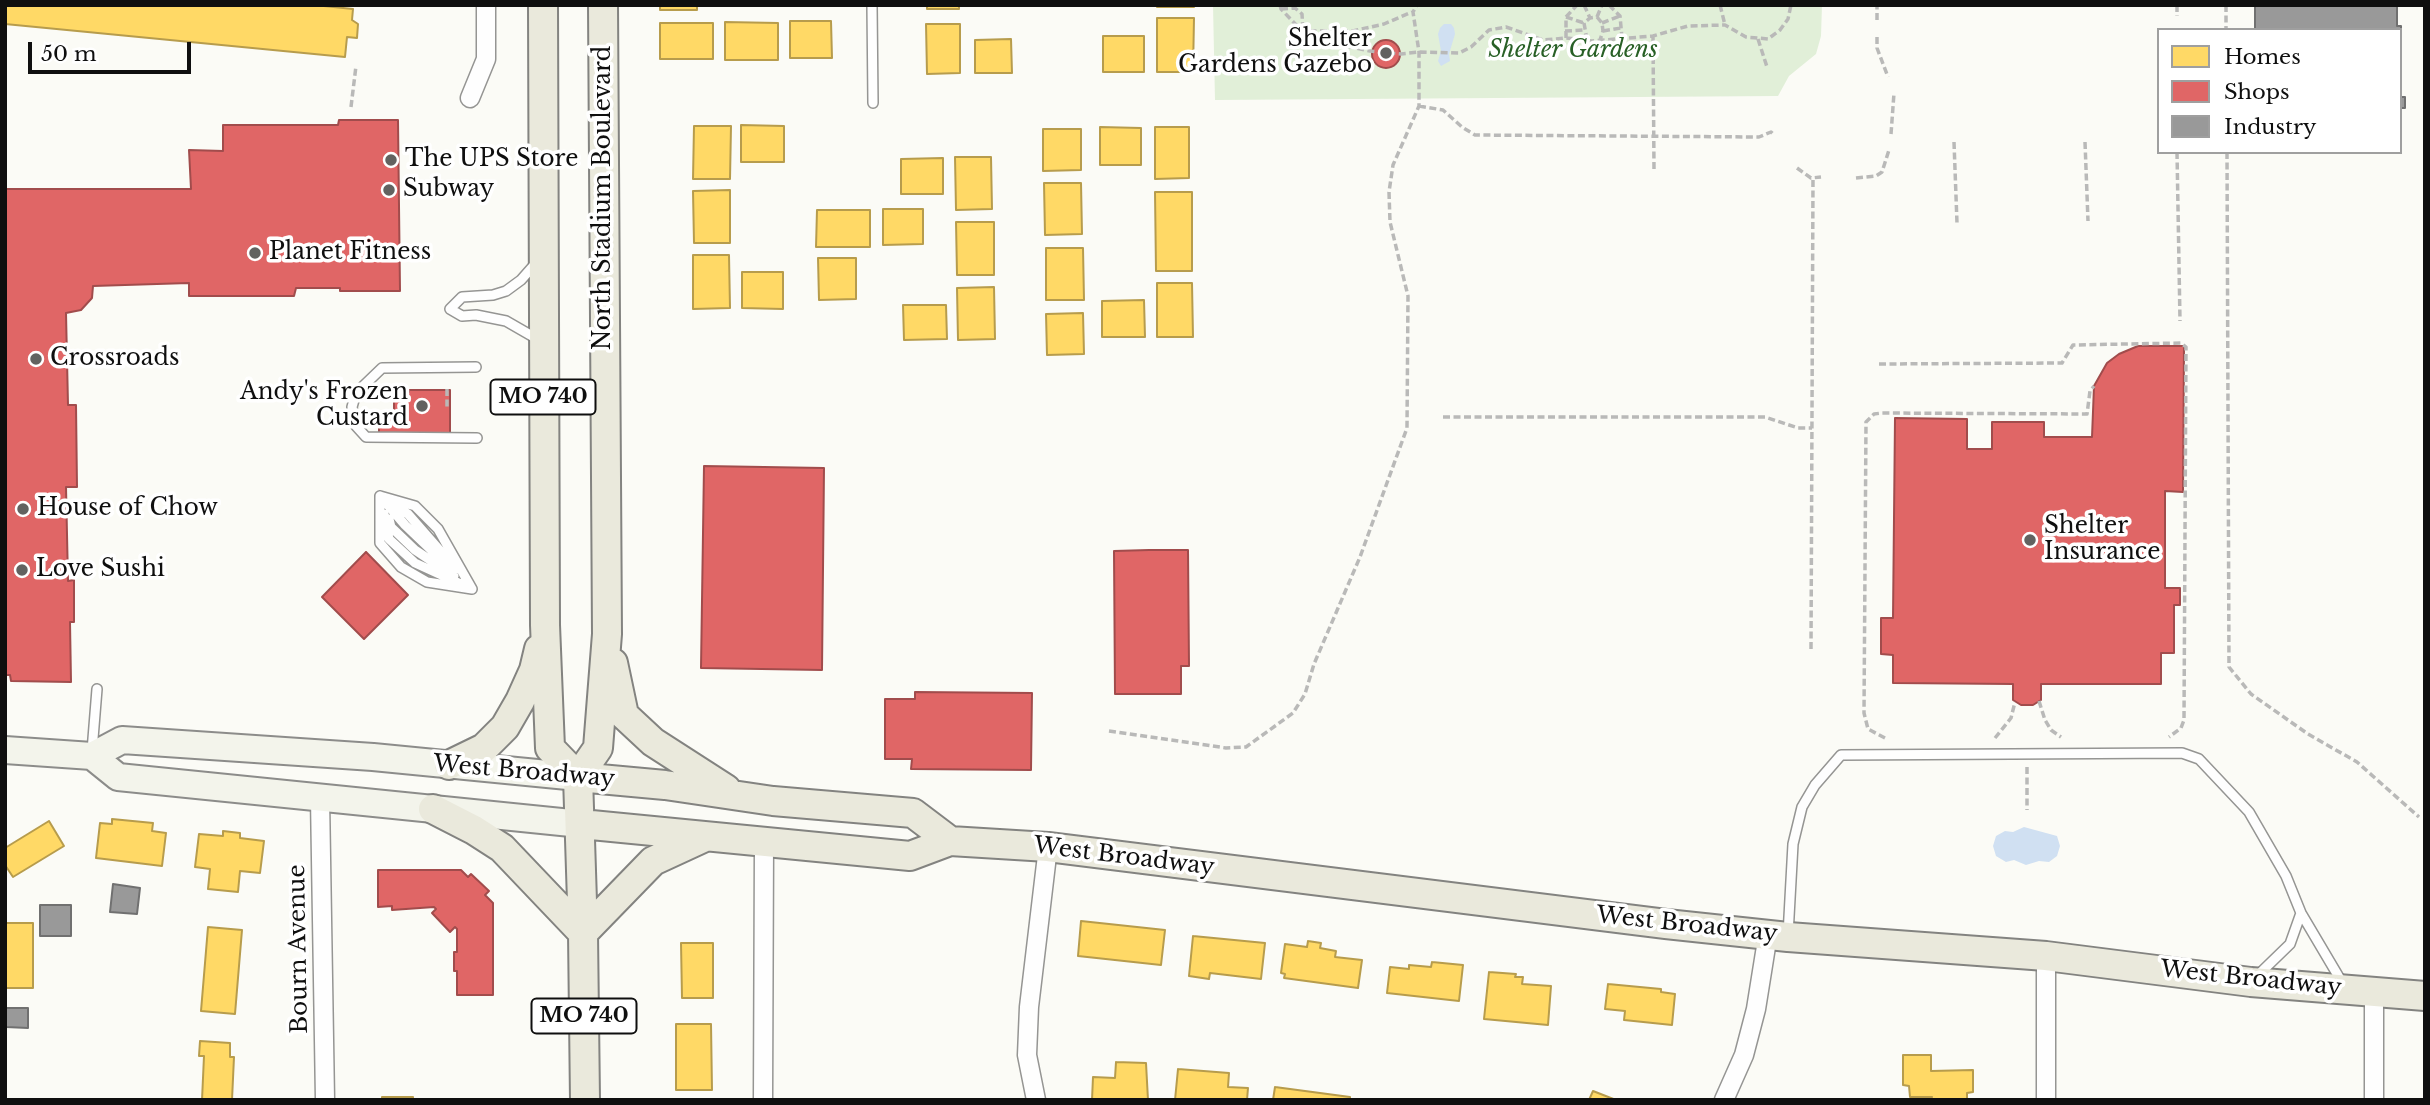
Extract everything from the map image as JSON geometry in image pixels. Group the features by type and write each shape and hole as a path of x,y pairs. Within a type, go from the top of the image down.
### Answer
{"main road":[{"name":"MO 740","path":"543,5 545,625 550,748 578,777 585,1100"},
{"name":"North Stadium Boulevard","path":"578,777 598,748 607,634 603,5"},
{"path":"449,765 484,748 505,727 534,670 545,625"},
{"path":"607,634 624,715 653,742 738,796"},
{"name":"West Broadway","path":"950,841 913,813 578,777 122,740 92,756 118,777 320,798 910,856 950,841 1048,847 1666,924 2046,956 2251,982 2425,996"},
{"path":"5,750 92,756"},
{"path":"433,809 502,848 583,933 653,861 705,837"}],"street":[{"path":"470,98 486,59 486,5"},
{"name":"Bourn Avenue","path":"320,798 325,1100"},
{"path":"763,1100 764,843"},
{"path":"1035,1100 1027,1055 1029,1007 1048,847"},
{"path":"1724,1100 1744,1055 1778,935"},
{"path":"2046,956 2046,1100"},
{"path":"2374,992 2374,1100"}],"lane":[{"path":"872,5 873,103"},
{"path":"543,256 521,280 506,291 493,295 462,297 450,309 462,316 475,315 506,321 519,326 543,343"},
{"path":"476,367 382,368 356,393 352,407 353,420 366,437 477,438"},
{"path":"380,496 380,543 401,567 428,582 472,589"},
{"path":"380,496 391,527 415,550 472,589"},
{"path":"380,496 408,514 472,589"},
{"path":"92,756 97,689"},
{"path":"1778,935 1802,807 1815,785 1841,755 2182,753 2199,759 2249,812 2286,876 2301,913 2346,989"},
{"path":"2251,982 2290,944 2301,913"}],"path":[{"path":"1280,7 1302,31 1325,31 1353,30 1384,24 1413,12 1417,5"},
{"path":"1566,38 1566,17 1577,5"},
{"path":"1584,5 1590,18"},
{"path":"1597,17 1602,5"},
{"path":"1609,5 1620,16 1622,38"},
{"path":"1720,5 1725,25"},
{"path":"1325,31 1327,42 1401,54 1454,53 1471,47 1489,30 1506,27 1543,40 1566,38 1587,41 1653,36 1688,26 1725,25 1746,37 1768,39 1780,30 1788,19 1791,5"},
{"path":"1877,5 1877,20"},
{"path":"2177,5 2177,16"},
{"path":"2226,5 2226,28"},
{"path":"1280,7 1295,8 1302,14 1302,31"},
{"path":"1109,732 1246,747 1300,705 1314,664 1360,558 1407,428 1408,296 1390,222 1389,192 1393,165 1419,106 1419,52 1413,12"},
{"path":"1602,23 1620,16"},
{"path":"1566,17 1584,23"},
{"path":"1584,23 1597,17"},
{"path":"1597,17 1603,30 1600,40"},
{"path":"1584,23 1587,41"},
{"path":"1603,30 1621,28"},
{"path":"1565,31 1584,30"},
{"path":"1653,36 1654,169"},
{"path":"1877,37 1877,48 1888,78"},
{"path":"1758,39 1767,66"},
{"path":"351,107 356,66"},
{"path":"1891,134 1894,93"},
{"path":"1419,106 1443,110 1469,133 1475,135 1759,137 1771,132 1773,134"},
{"path":"1954,142 1957,223"},
{"path":"2085,142 2088,222"},
{"path":"1856,178 1876,177 1882,172 1889,150"},
{"path":"2177,154 2180,321"},
{"path":"2227,154 2230,667 2251,694 2308,734 2357,762 2419,817"},
{"path":"1797,168 1813,178 1821,177"},
{"path":"1811,649 1813,178"},
{"path":"1879,363 2062,363 2073,345 2181,343 2186,346 2184,720 2174,735 2164,738"},
{"path":"1883,738 1868,729 1864,713 1866,422 1874,414 1882,413 2087,414 2090,391 2094,386"},
{"path":"447,389 447,409"},
{"path":"1443,416 1765,417 1798,428 1812,428"},
{"path":"2039,701 2051,730 2061,737"},
{"path":"1995,738 2011,718 2015,702"},
{"path":"2027,754 2028,810"}],"green space":[{"name":"Shelter Gardens","path":"1213,5 1822,5 1821,36 1816,54 1789,76 1778,96 1215,100"}],"water":[{"path":"1444,24 1451,24 1455,34 1449,54 1450,61 1441,66 1438,61 1441,51 1438,34"},
{"path":"2024,827 2057,836 2060,846 2057,856 2049,862 2039,861 2026,865 2014,860 2006,862 1996,856 1993,846 1996,836"}],"building: Homes":[{"path":"5,5 314,5 353,9 352,20 358,24 357,38 347,37 345,57 5,24"},
{"path":"660,5 697,5 697,10 660,10"},
{"path":"927,5 959,5 959,9 927,9"},
{"path":"1194,5 1194,7 1157,7"},
{"path":"1157,18 1194,18 1193,72 1157,72"},
{"path":"790,21 831,21 832,58 790,58"},
{"path":"725,22 778,23 778,60 725,60"},
{"path":"660,23 713,23 713,59 660,59"},
{"path":"926,24 960,24 960,73 927,74"},
{"path":"1103,36 1144,36 1144,72 1103,72"},
{"path":"1011,39 1012,73 975,73 975,40"},
{"path":"741,125 784,126 784,162 741,162"},
{"path":"694,126 731,126 730,179 693,179"},
{"path":"1100,127 1141,128 1141,165 1100,165"},
{"path":"1155,127 1189,127 1189,178 1155,179"},
{"path":"1043,129 1081,129 1081,170 1043,171"},
{"path":"955,157 991,157 992,209 956,210"},
{"path":"943,158 943,194 901,194 901,159"},
{"path":"1044,183 1081,183 1082,234 1045,235"},
{"path":"730,190 730,243 694,243 693,191"},
{"path":"1155,192 1192,192 1192,271 1156,271"},
{"path":"883,209 923,209 923,244 883,245"},
{"path":"817,210 870,210 870,247 816,247"},
{"path":"956,222 994,222 994,275 957,275"},
{"path":"1046,248 1083,248 1084,300 1046,300"},
{"path":"693,255 729,255 730,308 693,309"},
{"path":"818,258 856,258 856,299 819,300"},
{"path":"742,272 783,272 783,309 742,308"},
{"path":"1157,283 1192,283 1193,337 1157,337"},
{"path":"994,287 995,339 958,340 957,288"},
{"path":"1144,300 1145,337 1102,337 1102,301"},
{"path":"903,305 946,305 947,339 904,340"},
{"path":"1083,313 1084,354 1047,355 1046,314"},
{"path":"112,819 153,823 152,831 166,833 162,866 96,858 100,823 112,824"},
{"path":"49,821 64,846 13,877 5,865 5,848"},
{"path":"223,831 240,833 240,838 264,841 260,873 240,871 238,892 208,889 210,869 195,867 199,834 223,836"},
{"path":"1081,921 1165,930 1161,965 1078,956"},
{"path":"5,923 33,923 33,988 5,988"},
{"path":"208,927 242,930 235,1014 201,1011"},
{"path":"1193,936 1265,943 1261,979 1210,973 1209,979 1189,976"},
{"path":"1308,941 1321,943 1320,948 1336,951 1335,957 1362,960 1358,988 1284,978 1285,974 1281,973 1285,944 1307,947"},
{"path":"681,943 713,943 713,998 682,998"},
{"path":"1432,962 1463,965 1459,1001 1387,993 1390,967 1431,967"},
{"path":"1489,972 1516,974 1515,977 1523,977 1522,984 1551,986 1548,1025 1484,1019"},
{"path":"1608,984 1661,989 1661,992 1675,994 1672,1025 1624,1020 1625,1011 1605,1009"},
{"path":"676,1024 711,1024 712,1090 676,1090"},
{"path":"200,1041 230,1043 230,1057 234,1057 232,1100 202,1100 204,1056 199,1056"},
{"path":"1903,1055 1931,1055 1931,1071 1973,1070 1973,1092 1967,1093 1967,1100 1910,1097 1909,1086 1903,1085"},
{"path":"1116,1062 1146,1063 1148,1100 1092,1100 1093,1077 1115,1078"},
{"path":"1178,1069 1229,1073 1228,1087 1248,1088 1247,1100 1175,1100"},
{"path":"1275,1087 1350,1097 1350,1100 1273,1100"},
{"path":"1593,1091 1616,1100 1589,1100"},
{"path":"382,1097 413,1097 413,1100 382,1100"}],"building: Shops":[{"name":"Shelter Gardens Gazebo","path":"1386,40 1396,44 1400,54 1396,64 1386,68 1376,64 1372,54 1376,44"},
{"name":"Crossroads","path":"339,120 398,120 400,291 296,288 294,296 189,296 189,283 93,286 92,298 81,310 66,313 68,405 76,405 77,487 66,487 68,581 74,580 74,622 70,622 71,682 11,681 10,675 5,675 5,189 191,189 189,150 223,151 223,125 338,125"},
{"name":"Shelter Insurance","path":"2138,346 2184,346 2183,492 2165,491 2165,588 2180,588 2180,605 2174,605 2174,653 2161,653 2161,684 2041,684 2041,700 2033,705 2021,705 2013,700 2013,684 1893,683 1893,655 1881,654 1881,618 1893,618 1895,418 1967,419 1967,449 1992,449 1992,422 2044,422 2044,437 2092,437 2094,386 2107,363 2119,354"},
{"name":"Andy's Frozen Custard","path":"450,390 450,436 379,433 379,419 394,419 394,392"},
{"path":"704,466 824,468 822,670 701,668"},
{"path":"1188,550 1189,666 1181,666 1181,694 1115,694 1114,551"},
{"path":"366,552 408,595 364,639 322,597"},
{"path":"915,692 1032,693 1031,770 911,769 912,759 885,759 885,699 915,699"},
{"path":"378,870 461,870 468,877 471,874 489,891 485,895 493,903 493,995 457,995 454,952 457,952 457,929 455,927 450,932 432,913 436,909 434,907 392,910 392,906 378,907"}],"building: Industry":[{"path":"2255,5 2397,5 2397,26 2401,26 2401,28 2255,28"},
{"path":"2402,97 2405,97 2405,108 2402,108"},
{"path":"113,884 140,888 137,914 110,912"},
{"path":"40,905 71,905 71,936 40,936"},
{"path":"6,1008 28,1008 28,1028 6,1027"}],"place":[{"name":"Shelter Gardens Gazebo","path":"1386,53"},
{"name":"The UPS Store","path":"391,160"},
{"name":"Subway","path":"389,190"},
{"name":"Planet Fitness","path":"255,253"},
{"name":"Crossroads","path":"36,359"},
{"name":"Andy's Frozen Custard","path":"422,406"},
{"name":"House of Chow","path":"23,509"},
{"name":"Shelter Insurance","path":"2030,540"},
{"name":"Love Sushi","path":"22,570"}]}
